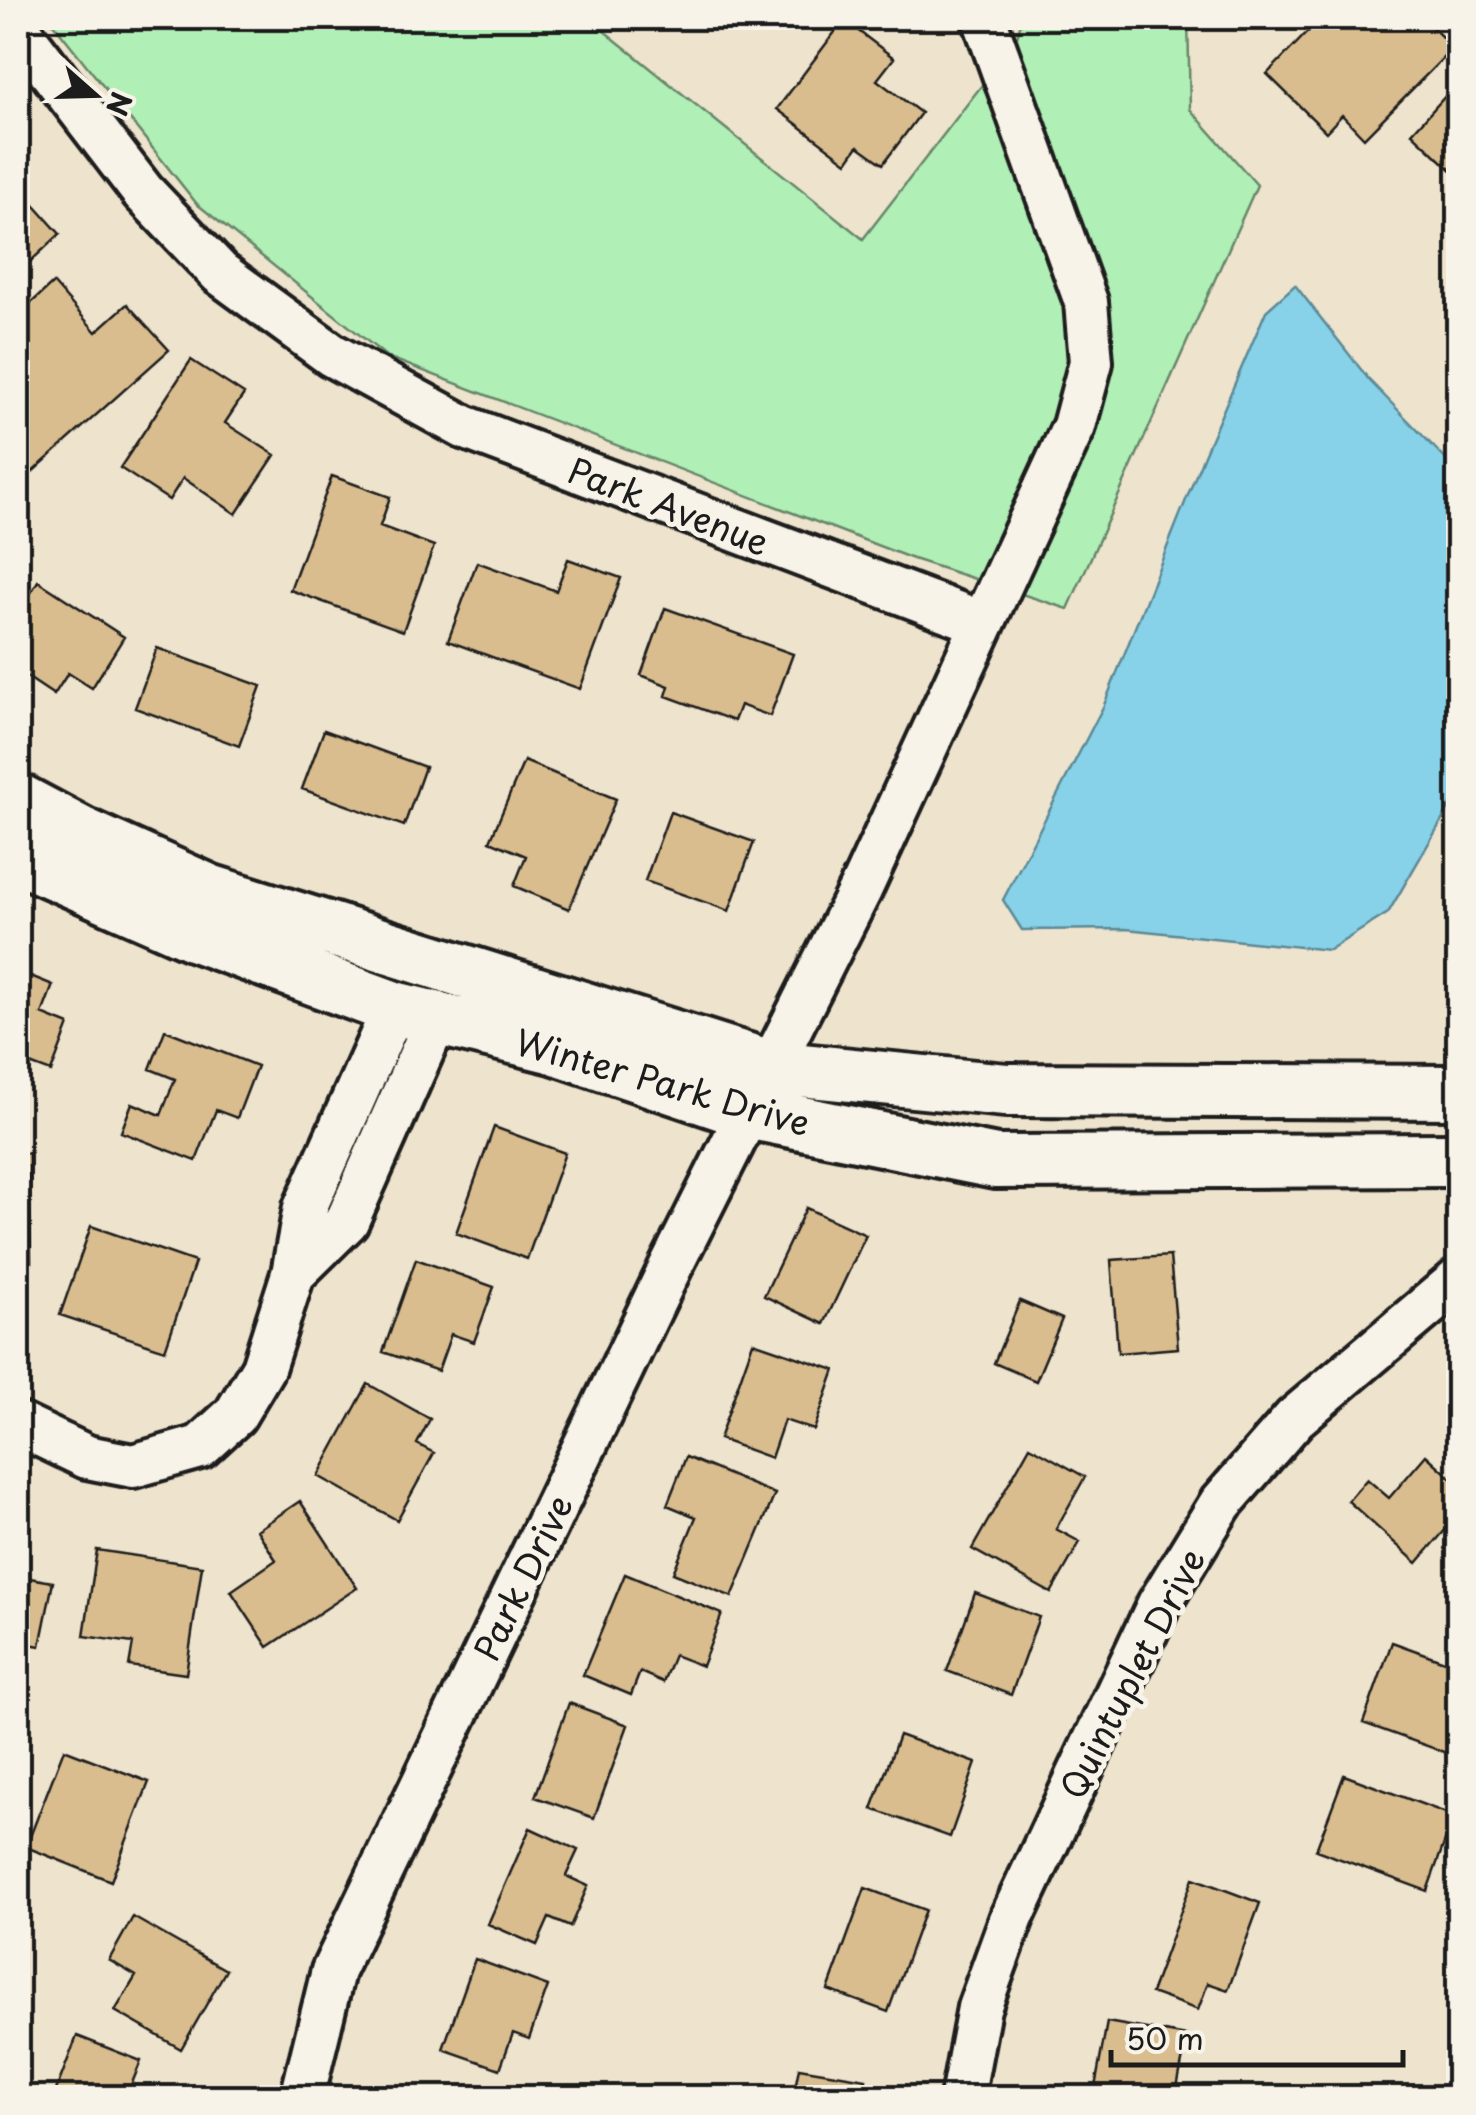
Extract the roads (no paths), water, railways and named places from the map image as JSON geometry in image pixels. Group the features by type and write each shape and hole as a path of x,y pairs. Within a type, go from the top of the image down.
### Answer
{"street":[{"path":"758,1090 861,888 1074,426 1091,362 1086,302 984,18"},
{"name":"Park Avenue","path":"18,29 143,192 220,273 332,356 464,427 982,623"},
{"name":"Winter Park Drive","path":"18,800 209,891 758,1090 996,1162 1458,1160"},
{"name":"Winter Park Drive","path":"18,856 192,934 416,1013 758,1090 1458,1092"},
{"path":"18,1424 87,1457 133,1466 200,1447 235,1414 263,1368 293,1274 305,1208 416,1013"},
{"name":"Park Drive","path":"302,2098 333,1971 758,1090"},
{"name":"Quintuplet Drive","path":"962,2098 979,2008 1012,1917 1159,1604 1221,1503 1295,1418 1458,1280"}],"water":[{"path":"1295,285 1370,381 1458,472 1458,793 1388,913 1329,950 1126,929 1022,930 1003,900 1104,705 1266,311"}]}
